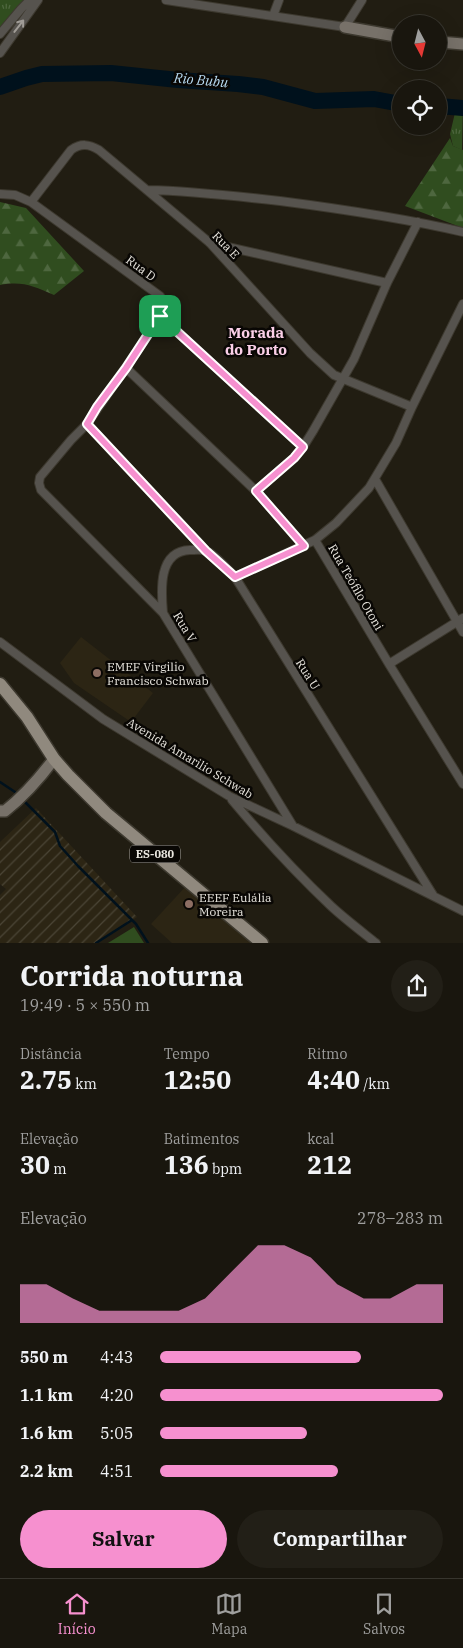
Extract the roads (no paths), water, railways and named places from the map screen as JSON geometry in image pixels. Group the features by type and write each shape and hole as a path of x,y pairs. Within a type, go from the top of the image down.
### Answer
{"main road":[{"name":"ES-080","path":"0,684 27,717 54,759 68,776 106,813 262,943"}],"street":[{"path":"0,34 30,0"},
{"path":"0,53 38,0"},
{"path":"166,0 198,3 392,35"},
{"path":"273,16 279,0"},
{"path":"345,27 362,0"},
{"path":"448,43 463,44"},
{"name":"Rua E","path":"31,202 71,150 77,146 84,145 99,150 210,243 310,353 334,374 412,407"},
{"path":"148,190 188,191 334,208 418,222 463,232"},
{"name":"Rua D","path":"0,194 14,196 31,202 160,296 165,305 165,310 160,316"},
{"path":"256,491 294,458 303,447 354,360 387,283 418,222"},
{"path":"210,243 387,283"},
{"name":"Rua Teófilo Otoni","path":"463,304 396,443 375,479 361,498 336,523 315,540 463,784"},
{"path":"87,424 160,316 303,447"},
{"path":"126,368 256,491 304,546"},
{"name":"Rua V","path":"87,424 40,477 41,490 163,613 293,826"},
{"name":"Rua U","path":"87,424 206,551 235,577 434,896"},
{"path":"375,479 460,619 463,632"},
{"path":"235,577 315,540"},
{"path":"163,613 162,581 166,564 178,552 186,550 206,551"},
{"path":"389,664 460,619"},
{"name":"Avenida Amarilio Schwab","path":"0,642 103,719 228,796 293,826 463,911"},
{"path":"2,813 33,786 54,759"},
{"path":"228,796 314,890 376,943"}],"waterway":[{"name":"Rio Bubu","path":"0,87 42,74 111,73 263,87 315,101 374,99 392,102"},
{"name":"Rio Bubu","path":"447,107 463,108"},
{"path":"0,782 18,794"},
{"path":"23,800 55,832 60,846 78,866 136,924 148,943"},
{"path":"96,943 132,920"}],"place":[{"name":"EMEF Virgilio Francisco Schwab","path":"97,673"},
{"name":"EEEF Eulália Moreira","path":"189,904"}],"district":[{"name":"Morada do Porto","path":"256,340"}]}
